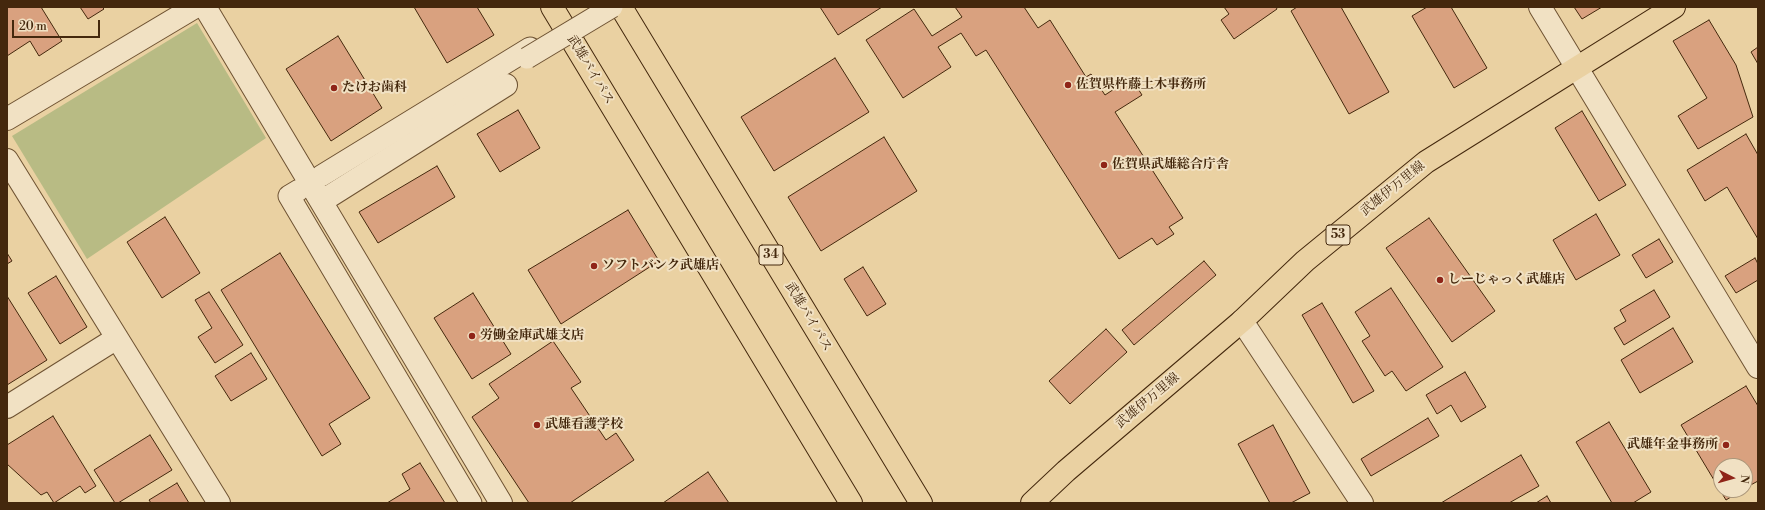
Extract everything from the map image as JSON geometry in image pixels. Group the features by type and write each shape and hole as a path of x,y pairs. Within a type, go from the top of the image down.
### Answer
{"main road":[{"name":"武雄バイパス","path":"552,7 851,503"},
{"name":"武雄バイパス","path":"621,7 921,503"},
{"name":"武雄伊万里線","path":"1032,503 1066,471 1242,321 1305,261 1426,162 1674,7"}],"street":[{"path":"7,119 195,7"},
{"path":"205,7 501,503"},
{"path":"321,176 528,53 612,7"},
{"path":"1540,7 1758,367"},
{"path":"322,201 506,85"},
{"path":"7,160 219,503"},
{"path":"299,190 289,196 471,503"},
{"path":"1242,321 1362,503"},
{"path":"7,408 117,338"}],"green space":[{"path":"197,23 266,138 87,259 12,136"}],"building":[{"path":"7,7 41,7 62,41 39,56 30,41 7,56"},
{"path":"80,7 102,7 104,9 88,19"},
{"path":"414,7 477,7 494,35 447,63"},
{"path":"820,7 882,7 838,35"},
{"name":"佐賀県武雄総合庁舎","path":"955,7 1024,7 1038,28 1050,20 1086,77 1091,74 1105,95 1131,78 1142,95 1115,112 1183,218 1169,227 1174,234 1157,245 1152,238 1119,259 986,50 976,56 961,33 938,47 951,67 903,98 866,40 914,9 932,36 962,17"},
{"path":"1224,7 1276,7 1277,9 1234,39 1221,20 1229,14"},
{"path":"1297,7 1341,7 1389,92 1349,114 1291,11"},
{"path":"1427,7 1451,7 1487,68 1454,88 1412,16"},
{"path":"1574,7 1602,7 1582,19"},
{"path":"1709,20 1736,65 1753,117 1698,149 1678,116 1707,98 1673,41"},
{"name":"たけお歯科","path":"338,36 382,108 331,141 286,69"},
{"path":"1758,47 1758,64 1751,52"},
{"path":"835,58 869,112 774,171 741,117"},
{"path":"518,110 540,148 500,172 477,134"},
{"path":"1582,111 1626,185 1599,201 1555,128"},
{"path":"1746,134 1758,155 1758,239 1727,187 1705,201 1687,170"},
{"path":"884,137 917,191 821,251 788,197"},
{"path":"437,166 455,197 378,243 359,212"},
{"name":"ソフトバンク武雄店","path":"628,210 659,261 561,324 528,270"},
{"path":"1596,214 1620,255 1576,280 1553,240"},
{"path":"165,217 200,273 162,298 127,242"},
{"name":"しーじゃっく武雄店","path":"1429,218 1495,311 1452,342 1386,248"},
{"path":"1659,239 1673,262 1646,278 1632,255"},
{"path":"7,253 12,261 7,264"},
{"path":"280,253 370,398 329,424 341,444 322,456 221,290"},
{"path":"1755,258 1758,264 1758,280 1736,293 1725,276"},
{"path":"1204,261 1216,275 1134,345 1122,330"},
{"path":"863,267 886,304 867,316 844,279"},
{"path":"56,276 87,327 60,344 28,293"},
{"path":"1391,288 1443,367 1406,391 1392,371 1385,376 1362,341 1370,336 1355,312"},
{"path":"1654,290 1670,317 1624,345 1614,328 1626,321 1620,310"},
{"path":"209,292 243,345 215,363 198,337 212,328 195,300"},
{"name":"労働金庫武雄支店","path":"473,293 511,354 472,379 434,318"},
{"path":"7,296 47,360 7,385"},
{"path":"1322,303 1374,391 1353,403 1302,315"},
{"path":"1673,328 1693,362 1640,393 1621,360"},
{"path":"1106,329 1127,352 1070,404 1049,381"},
{"name":"武雄看護学校","path":"553,341 581,382 571,388 606,440 616,433 634,460 570,503 529,503 472,417 499,398 489,384"},
{"path":"251,353 267,379 231,401 215,376"},
{"path":"1465,372 1486,407 1461,422 1451,405 1437,414 1426,395"},
{"name":"武雄年金事務所","path":"1746,386 1758,406 1758,481 1753,484 1753,458 1713,458 1713,478 1681,425"},
{"path":"53,416 96,486 85,493 80,486 54,503 47,492 41,495 7,464 7,445"},
{"path":"1428,418 1439,436 1371,476 1361,459"},
{"path":"1609,422 1651,492 1633,503 1612,503 1576,442"},
{"path":"1273,425 1310,493 1291,503 1270,503 1238,444"},
{"path":"150,435 172,470 118,503 115,503 94,470"},
{"path":"1521,455 1539,486 1509,503 1441,503"},
{"path":"420,463 445,503 387,503 410,489 402,474"},
{"path":"708,472 729,503 663,503"},
{"path":"177,483 189,503 151,503 149,500"},
{"path":"1547,496 1551,503 1536,503"}],"place":[{"name":"佐賀県杵藤土木事務所","path":"1068,85"},
{"name":"たけお歯科","path":"334,88"},
{"name":"佐賀県武雄総合庁舎","path":"1104,165"},
{"name":"ソフトバンク武雄店","path":"594,266"},
{"name":"しーじゃっく武雄店","path":"1440,280"},
{"name":"労働金庫武雄支店","path":"472,336"},
{"name":"武雄看護学校","path":"537,425"},
{"name":"武雄年金事務所","path":"1726,445"}]}
